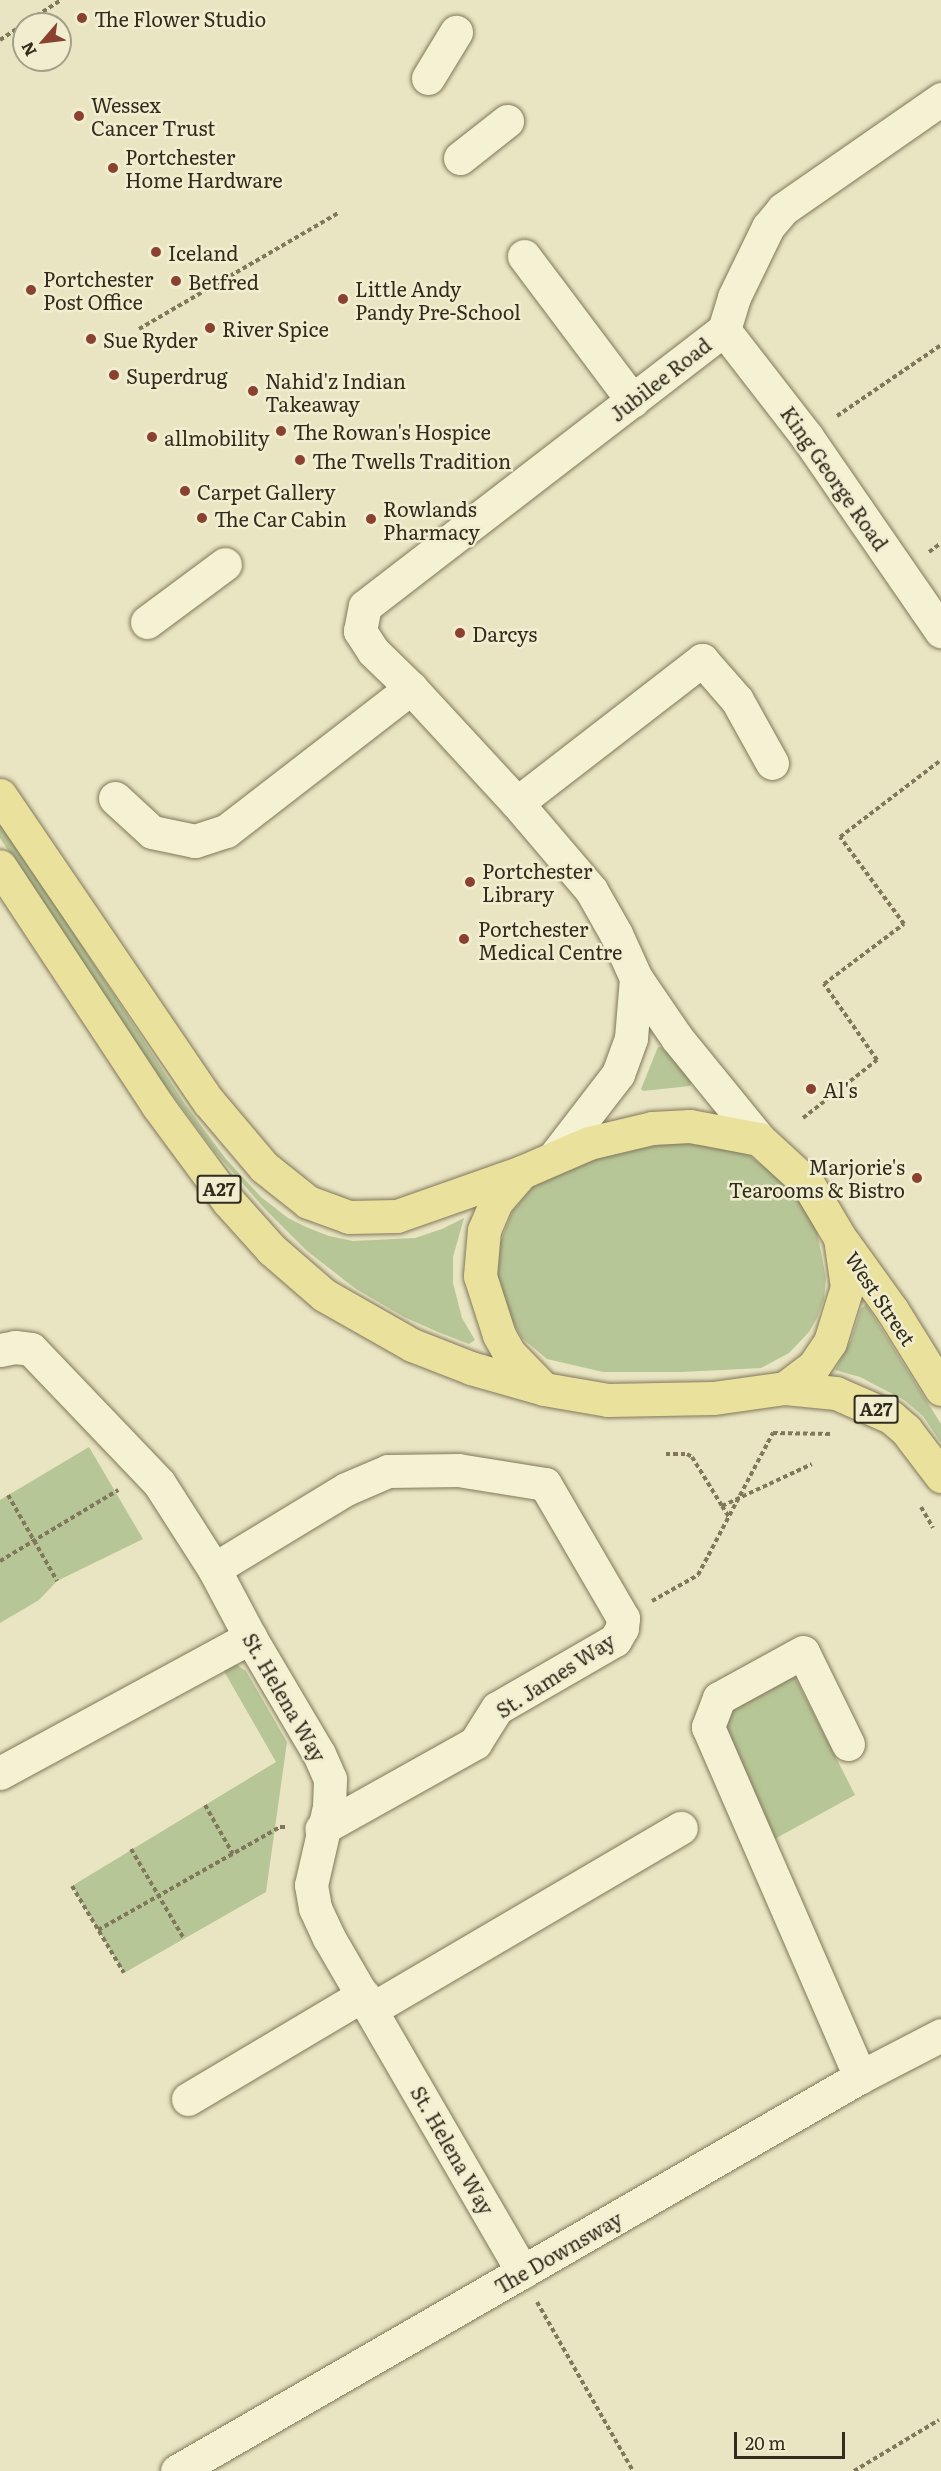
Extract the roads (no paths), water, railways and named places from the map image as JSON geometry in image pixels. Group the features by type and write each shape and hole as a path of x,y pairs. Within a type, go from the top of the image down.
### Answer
{"main road":[{"name":"A27","path":"0,795 167,1044 209,1102 264,1167 308,1202 349,1217 397,1216 522,1172"},
{"name":"A27","path":"0,866 158,1106 228,1201 272,1250 324,1296 412,1346 471,1368 544,1389"},
{"path":"759,1139 690,1126 652,1128 589,1143 522,1172 495,1202 484,1230 480,1276 499,1335 509,1353 544,1389 608,1400 713,1398 785,1388 814,1366 831,1342 847,1287 840,1238"},
{"name":"West Street","path":"759,1139 808,1184 840,1238 892,1310 941,1389"},
{"name":"A27","path":"785,1388 836,1393 869,1405 891,1417 906,1430 941,1476"}],"street":[{"path":"428,78 456,32"},
{"name":"Jubilee Road","path":"411,688 373,651 360,631 365,606 724,330 734,297 748,267 768,226 783,209 941,99"},
{"path":"460,158 507,121"},
{"path":"524,256 633,402"},
{"name":"King George Road","path":"724,330 807,437 941,631"},
{"path":"147,622 225,564"},
{"path":"517,803 702,660 737,700 772,763"},
{"path":"115,798 152,832 195,841 226,831 411,688 517,803 591,890 616,934 636,978 677,1038 759,1139"},
{"path":"554,1157 618,1074 631,1038 636,978"},
{"name":"St. Helena Way","path":"0,1350 15,1347 31,1349 149,1472 188,1525 319,1754 330,1779 329,1808 321,1829 311,1885 315,1908 329,1938 522,2273"},
{"name":"St. James Way","path":"214,1569 346,1489 388,1471 458,1470 545,1484 623,1618 622,1628 615,1640 497,1708 475,1743 321,1829"},
{"path":"0,1773 250,1637"},
{"path":"848,1744 803,1652 719,1698 708,1727 860,2077"},
{"path":"188,2099 681,1828"},
{"name":"The Downsway","path":"177,2471 860,2077 941,2035"}],"place":[{"name":"The Flower Studio","path":"82,18"},
{"name":"Wessex Cancer Trust","path":"79,116"},
{"name":"Portchester Home Hardware","path":"113,168"},
{"name":"Iceland","path":"156,252"},
{"name":"Betfred","path":"176,281"},
{"name":"Portchester Post Office","path":"31,290"},
{"name":"Little Andy Pandy Pre-School","path":"343,299"},
{"name":"River Spice","path":"210,328"},
{"name":"Sue Ryder","path":"91,339"},
{"name":"Superdrug","path":"114,375"},
{"name":"Nahid'z Indian Takeaway","path":"253,391"},
{"name":"The Rowan's Hospice","path":"281,431"},
{"name":"allmobility","path":"152,437"},
{"name":"The Twells Tradition","path":"300,460"},
{"name":"Carpet Gallery","path":"185,491"},
{"name":"The Car Cabin","path":"202,518"},
{"name":"Rowlands Pharmacy","path":"371,519"},
{"name":"Darcys","path":"460,633"},
{"name":"Portchester Library","path":"470,882"},
{"name":"Portchester Medical Centre","path":"464,939"},
{"name":"Al's","path":"811,1089"},
{"name":"Marjorie's Tearooms & Bistro","path":"917,1178"}]}
